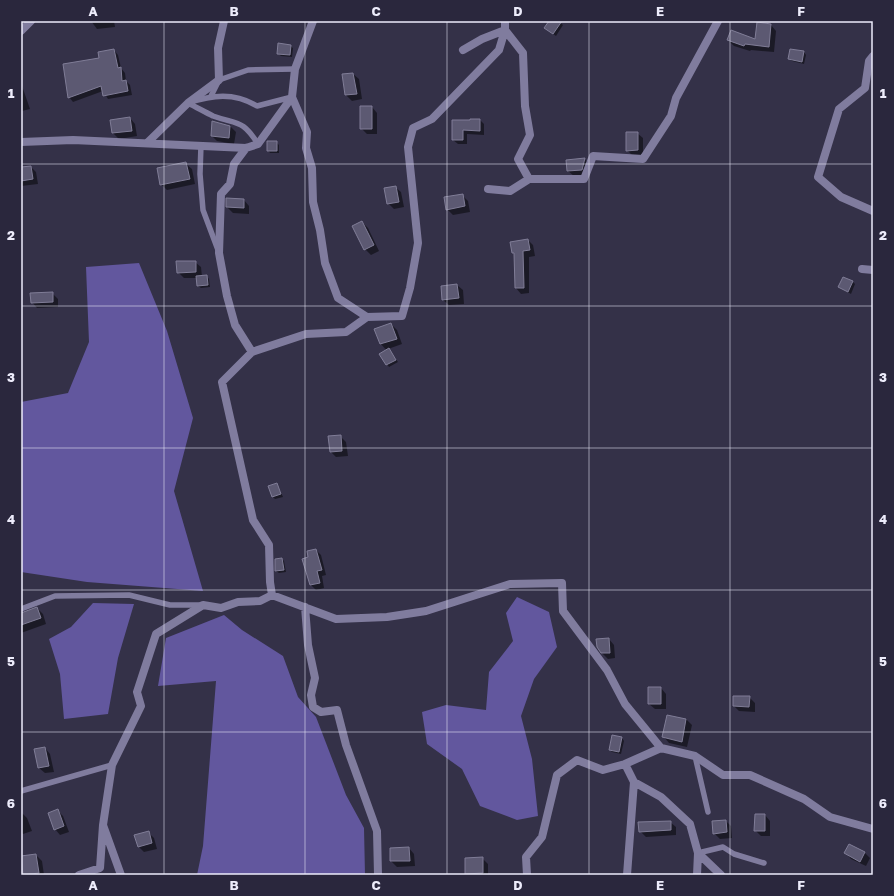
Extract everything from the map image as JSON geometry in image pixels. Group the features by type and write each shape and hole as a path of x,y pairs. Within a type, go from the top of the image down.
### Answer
{"street":[{"path":"21,31 30,21"},
{"path":"148,142 188,103 218,80 218,48 224,21"},
{"path":"21,142 72,140 148,142 246,148 258,144 292,96 295,70 314,21"},
{"path":"272,595 268,546 252,520 222,382 252,352 306,334 346,332 366,317 402,316 410,288 418,243 408,147 413,128 432,119 499,50 506,21"},
{"path":"488,189 510,191 528,179 584,179 593,156 642,159 670,116 676,98 718,21"},
{"path":"463,50 482,39 505,30"},
{"path":"505,30 523,53 525,106 530,135 518,159 528,179"},
{"path":"873,56 869,61 869,89 839,109 818,177 841,197 873,211"},
{"path":"292,96 307,132 306,148 312,168 313,202 320,230 324,263 338,298 366,317"},
{"path":"246,148 234,164 230,184 221,194 219,253 227,296 235,325 252,352"},
{"path":"862,269 873,270"},
{"path":"79,875 100,868 103,825 112,765 141,706 138,692 156,634 203,605 221,608 238,602 260,601 272,595 336,619 387,617 426,611 510,584 562,583 563,611 607,670 625,704 661,748"},
{"path":"304,607 308,645 315,678 311,695 313,708 321,712 337,710 346,745 377,831 378,875"},
{"path":"528,875 526,857 542,837 557,775 577,760 603,770 625,764 661,748 695,756 723,775 750,775 804,799 830,817 873,830"},
{"path":"625,764 634,782 627,875"},
{"path":"634,782 661,797 690,824 698,853 697,875"},
{"path":"103,825 121,875"},
{"path":"698,853 721,875"}],"lane":[{"path":"211,96 218,80 248,70 295,70"},
{"path":"188,103 211,96 245,99 257,106 292,96"},
{"path":"188,103 213,116 238,122 249,130 258,144"},
{"path":"201,145 200,174 203,210 219,253"},
{"path":"21,609 55,596 129,595 170,605 203,605"},
{"path":"695,756 708,812"},
{"path":"21,791 112,765"},
{"path":"698,853 723,847 734,854 764,863"}],"shaded area":[{"path":"139,263 167,331 193,418 174,491 203,591 87,582 21,572 21,402 68,393 89,342 86,267"},
{"path":"517,597 549,612 557,647 534,679 521,716 532,759 538,816 517,820 480,806 462,769 427,744 422,712 446,705 486,710 489,672 513,641 506,613"},
{"path":"93,603 134,604 118,658 108,714 64,719 60,674 49,639 71,627"},
{"path":"224,615 242,630 283,656 298,697 316,717 346,795 364,828 365,875 197,875 203,846 216,681 158,686 166,638"}],"building":[{"path":"549,21 562,21 553,34 544,28"},
{"path":"757,22 771,24 769,47 745,44 744,46 727,40 731,30 755,39"},
{"path":"278,43 291,45 290,55 277,54"},
{"path":"114,49 118,68 121,67 122,81 126,80 128,91 103,96 101,86 68,98 63,64 99,58 98,52"},
{"path":"790,49 804,51 802,62 788,59"},
{"path":"353,73 357,94 345,95 342,74"},
{"path":"360,106 372,106 372,129 360,129"},
{"path":"130,117 132,131 112,133 110,120"},
{"path":"480,119 480,131 463,130 463,140 452,140 452,120"},
{"path":"212,121 230,126 229,138 211,136"},
{"path":"626,132 638,132 638,150 626,151"},
{"path":"267,141 277,141 277,151 267,151"},
{"path":"585,158 582,170 567,171 566,160"},
{"path":"186,162 190,179 160,185 157,168"},
{"path":"31,166 33,179 21,181 21,167"},
{"path":"396,186 399,202 387,204 384,188"},
{"path":"463,194 465,206 446,210 444,197"},
{"path":"226,198 244,199 244,208 226,207"},
{"path":"362,221 374,245 364,250 352,226"},
{"path":"528,239 530,250 523,251 524,288 515,288 514,253 512,253 510,242"},
{"path":"176,261 196,261 196,272 177,273"},
{"path":"207,275 208,285 197,286 196,276"},
{"path":"843,277 853,281 848,292 838,287"},
{"path":"457,284 459,298 442,300 441,286"},
{"path":"53,292 53,302 31,303 30,293"},
{"path":"391,323 397,339 380,344 374,329"},
{"path":"389,348 396,360 386,365 379,354"},
{"path":"341,435 342,451 330,452 328,436"},
{"path":"277,483 281,494 272,497 268,486"},
{"path":"316,549 322,570 317,571 320,583 310,585 302,559 308,557 307,551"},
{"path":"282,558 284,570 275,571 275,559"},
{"path":"37,607 41,618 21,625 21,613"},
{"path":"609,638 610,653 601,653 597,647 596,639"},
{"path":"648,687 661,687 661,704 648,704"},
{"path":"733,696 750,696 749,707 733,706"},
{"path":"667,715 686,719 682,742 662,737"},
{"path":"612,735 622,737 619,752 609,750"},
{"path":"45,747 49,766 38,768 34,749"},
{"path":"58,809 64,826 54,830 48,813"},
{"path":"755,814 765,814 765,831 754,831"},
{"path":"726,820 727,832 713,834 712,821"},
{"path":"671,821 671,830 639,832 638,822"},
{"path":"149,831 152,843 138,847 134,835"},
{"path":"849,844 865,852 860,862 844,853"},
{"path":"409,847 410,861 390,861 390,848"},
{"path":"36,854 39,873 23,875 21,856"},
{"path":"483,857 483,873 465,874 465,858"}]}
